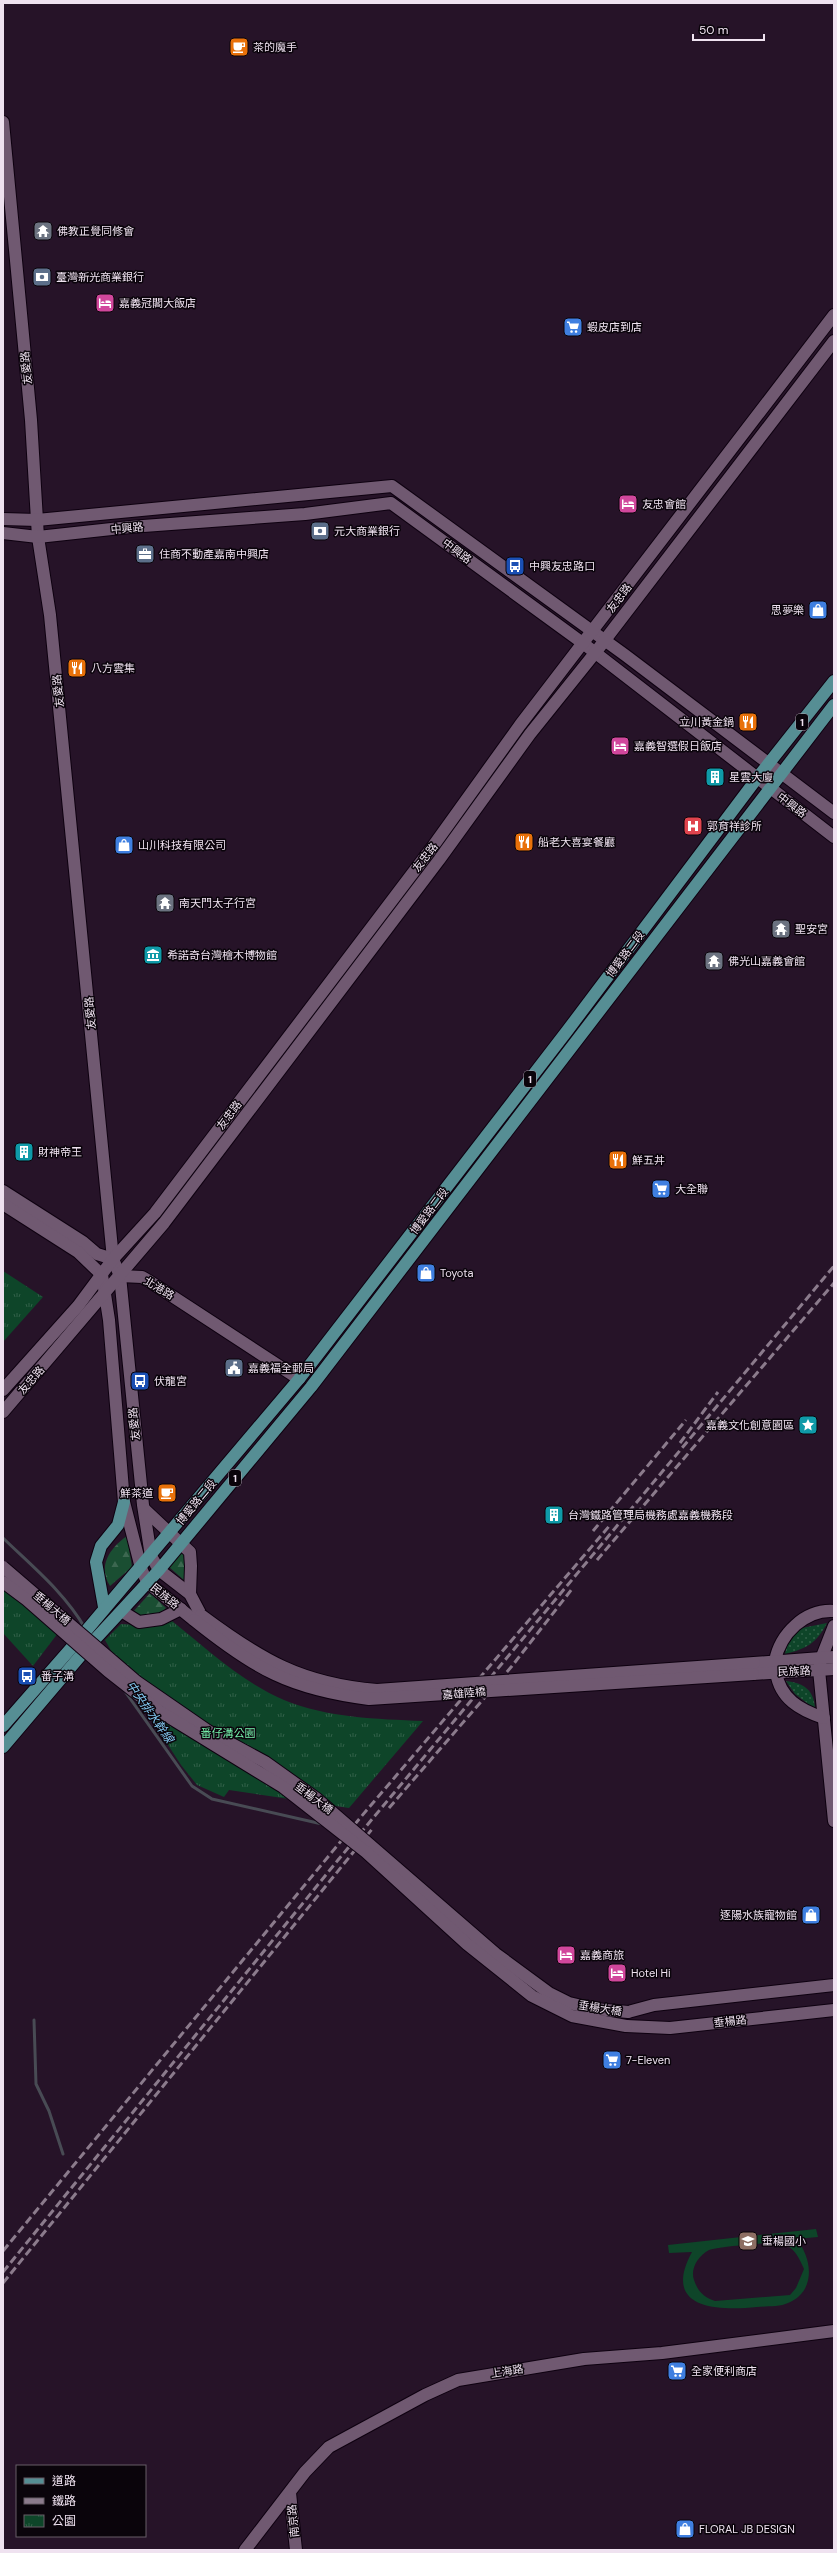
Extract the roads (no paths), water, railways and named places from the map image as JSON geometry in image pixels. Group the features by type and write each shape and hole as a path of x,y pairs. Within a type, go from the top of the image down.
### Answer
{"main road":[{"name":"博愛路二段","path":"3,1747 8,1733 84,1643 92,1623 104,1608 151,1556 299,1379 567,1031 768,763 834,681"},
{"name":"博愛路二段","path":"3,1726 84,1643 99,1635 123,1612 310,1387 834,705"},
{"path":"104,1608 96,1562 101,1546 118,1524 124,1502"}],"street":[{"name":"友愛路","path":"3,122 8,244 31,420 36,520 50,615 65,755 113,1259"},
{"name":"友忠路","path":"3,1390 78,1306 113,1259 155,1213 431,849 520,725 584,644 834,315"},
{"name":"友忠路","path":"3,1412 164,1223 439,860 530,734 595,653 834,341"},
{"name":"中興路","path":"3,519 36,520 392,486 417,502 605,640 834,813"},
{"name":"中興路","path":"3,533 38,537 130,527 305,514 391,503 584,644 758,777 770,789 834,836"},
{"path":"3,1191 83,1242 97,1254 113,1259 120,1276"},
{"path":"3,1204 78,1252 102,1275 106,1292"},
{"name":"友愛路","path":"120,1276 121,1304 144,1509 151,1556 159,1570"},
{"name":"北港路","path":"120,1276 142,1277 149,1281 299,1379"},
{"name":"友愛路","path":"106,1292 124,1502 140,1568"},
{"path":"144,1509 190,1552 192,1566 190,1594"},
{"name":"垂楊大橋","path":"3,1567 137,1682 208,1731 264,1762 317,1799 496,1954 549,1993 576,2004 600,2010 628,2012 654,2005 834,1985"},
{"name":"民族路","path":"140,1568 147,1582 181,1609 198,1618"},
{"name":"民族路","path":"159,1570 190,1594 198,1618"},
{"name":"垂楊大橋","path":"3,1582 153,1706 295,1797 366,1852 467,1944 532,1996 572,2016 626,2026"},
{"path":"123,1612 136,1622 152,1622 181,1609"},
{"path":"824,1718 810,1713 791,1702 778,1685 776,1666 780,1643 792,1627 819,1612 834,1611"},
{"name":"嘉雄陸橋","path":"198,1618 235,1653 259,1668 314,1689 369,1699 754,1668"},
{"path":"834,1626 820,1665 834,1821"},
{"name":"民族路","path":"820,1665 834,1657"},
{"name":"民族路","path":"754,1668 820,1665 834,1669"},
{"name":"垂楊路","path":"626,2026 670,2028 834,2010"},
{"name":"上海路","path":"245,2550 305,2472 329,2447 424,2394 458,2380 584,2359 662,2353 834,2331"},
{"name":"南京路","path":"290,2493 296,2550"}],"waterway":[{"name":"中央排水幹線","path":"3,1538 58,1591 77,1615 85,1628"},
{"name":"中央排水幹線","path":"124,1690 192,1786 212,1799 322,1824"},
{"path":"34,2020 36,2084 49,2111 63,2154"}],"railway":[{"path":"3,2272 338,1860 834,1266"},
{"path":"597,1560 834,1283"},
{"path":"680,1443 718,1392"},
{"path":"593,1531 686,1420"},
{"path":"3,2251 360,1818 611,1524"},
{"path":"389,1808 512,1666 572,1589"},
{"path":"3,2283 373,1828"}],"place":[{"name":"茶的魔手","path":"239,47"},
{"name":"佛教正覺同修會","path":"43,231"},
{"name":"臺灣新光商業銀行","path":"42,277"},
{"name":"嘉義冠閣大飯店","path":"105,303"},
{"name":"蝦皮店到店","path":"573,327"},
{"name":"友忠會館","path":"628,504"},
{"name":"元大商業銀行","path":"320,531"},
{"name":"住商不動產嘉南中興店","path":"145,554"},
{"name":"中興友忠路口","path":"515,566"},
{"name":"思夢樂","path":"818,610"},
{"name":"八方雲集","path":"77,668"},
{"name":"立川黃金鍋","path":"748,722"},
{"name":"嘉義智選假日飯店","path":"620,746"},
{"name":"星雲大廈","path":"715,777"},
{"name":"郭育祥診所","path":"693,826"},
{"name":"船老大喜宴餐廳","path":"524,842"},
{"name":"山川科技有限公司","path":"124,845"},
{"name":"南天門太子行宮","path":"165,903"},
{"name":"聖安宮","path":"781,929"},
{"name":"希諾奇台灣檜木博物館","path":"153,955"},
{"name":"佛光山嘉義會館","path":"714,961"},
{"name":"財神帝王","path":"24,1152"},
{"name":"鮮五丼","path":"618,1160"},
{"name":"大全聯","path":"661,1189"},
{"name":"Toyota","path":"426,1273"},
{"name":"嘉義福全郵局","path":"234,1368"},
{"name":"伏龍宮","path":"140,1381"},
{"name":"嘉義文化創意園區","path":"808,1425"},
{"name":"鮮茶道","path":"167,1493"},
{"name":"台灣鐵路管理局機務處嘉義機務段","path":"554,1515"},
{"name":"番子溝","path":"27,1676"},
{"name":"逐陽水族寵物館","path":"811,1915"},
{"name":"嘉義商旅","path":"566,1955"},
{"name":"Hotel Hi","path":"617,1973"},
{"name":"7-Eleven","path":"612,2060"},
{"name":"垂楊國小","path":"748,2241"},
{"name":"全家便利商店","path":"677,2371"},
{"name":"FLORAL JB DESIGN","path":"685,2529"}],"park label":[{"name":"番仔溝公園","path":"228,1733"}]}
